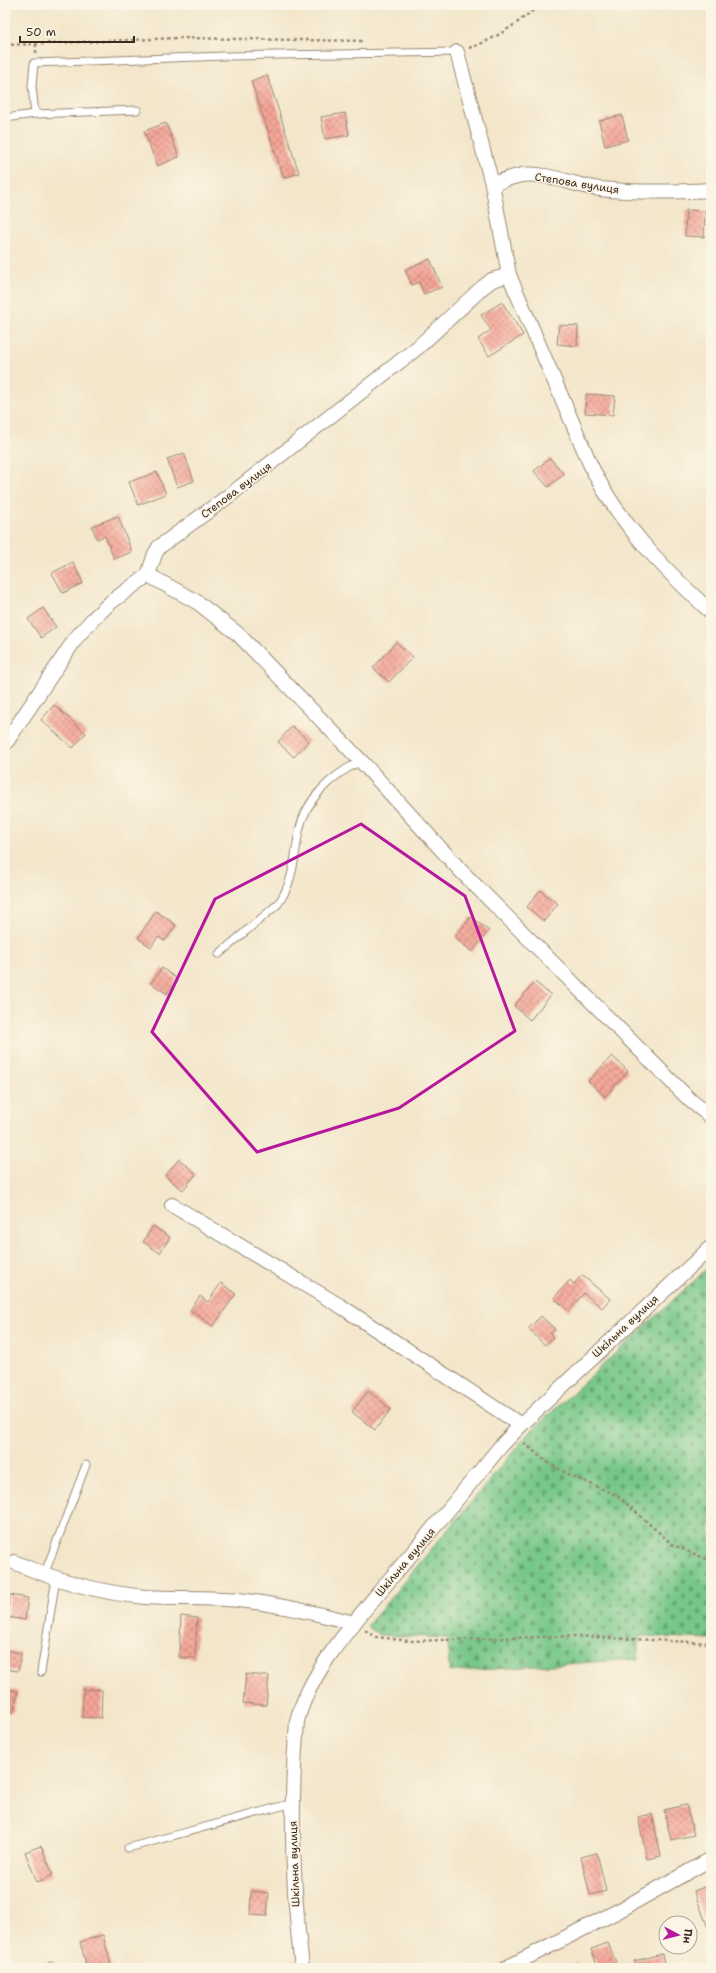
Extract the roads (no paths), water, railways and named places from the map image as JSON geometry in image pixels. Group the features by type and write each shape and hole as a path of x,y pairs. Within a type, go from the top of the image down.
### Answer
{"street":[{"path":"457,52 492,184 509,275 601,488 646,548 711,612"},
{"name":"Степова вулиця","path":"492,184 522,176 538,175 598,189 619,191 677,192 711,190"},
{"name":"Степова вулиця","path":"148,575 159,547 230,495 416,348 492,280 509,275"},
{"path":"5,744 76,638 111,602 148,575 197,602 238,634 361,761 461,871 690,1100 711,1117"},
{"path":"172,1205 342,1307 516,1429"},
{"name":"Шкільна вулиця","path":"302,1968 294,1884 293,1803 296,1734 300,1708 314,1680 354,1623 516,1429 711,1247"},
{"path":"14,1562 50,1577 127,1595 236,1600 264,1603 354,1623"},
{"path":"506,1968 620,1910 711,1859"}],"lane":[{"path":"36,114 32,86 34,63 225,56 457,52"},
{"path":"5,118 36,114 137,110"},
{"path":"219,954 278,904 290,881 294,867 299,830 311,802 333,778 344,769 361,761"},
{"path":"41,1672 50,1577 86,1465"},
{"path":"128,1848 293,1803"}]}
